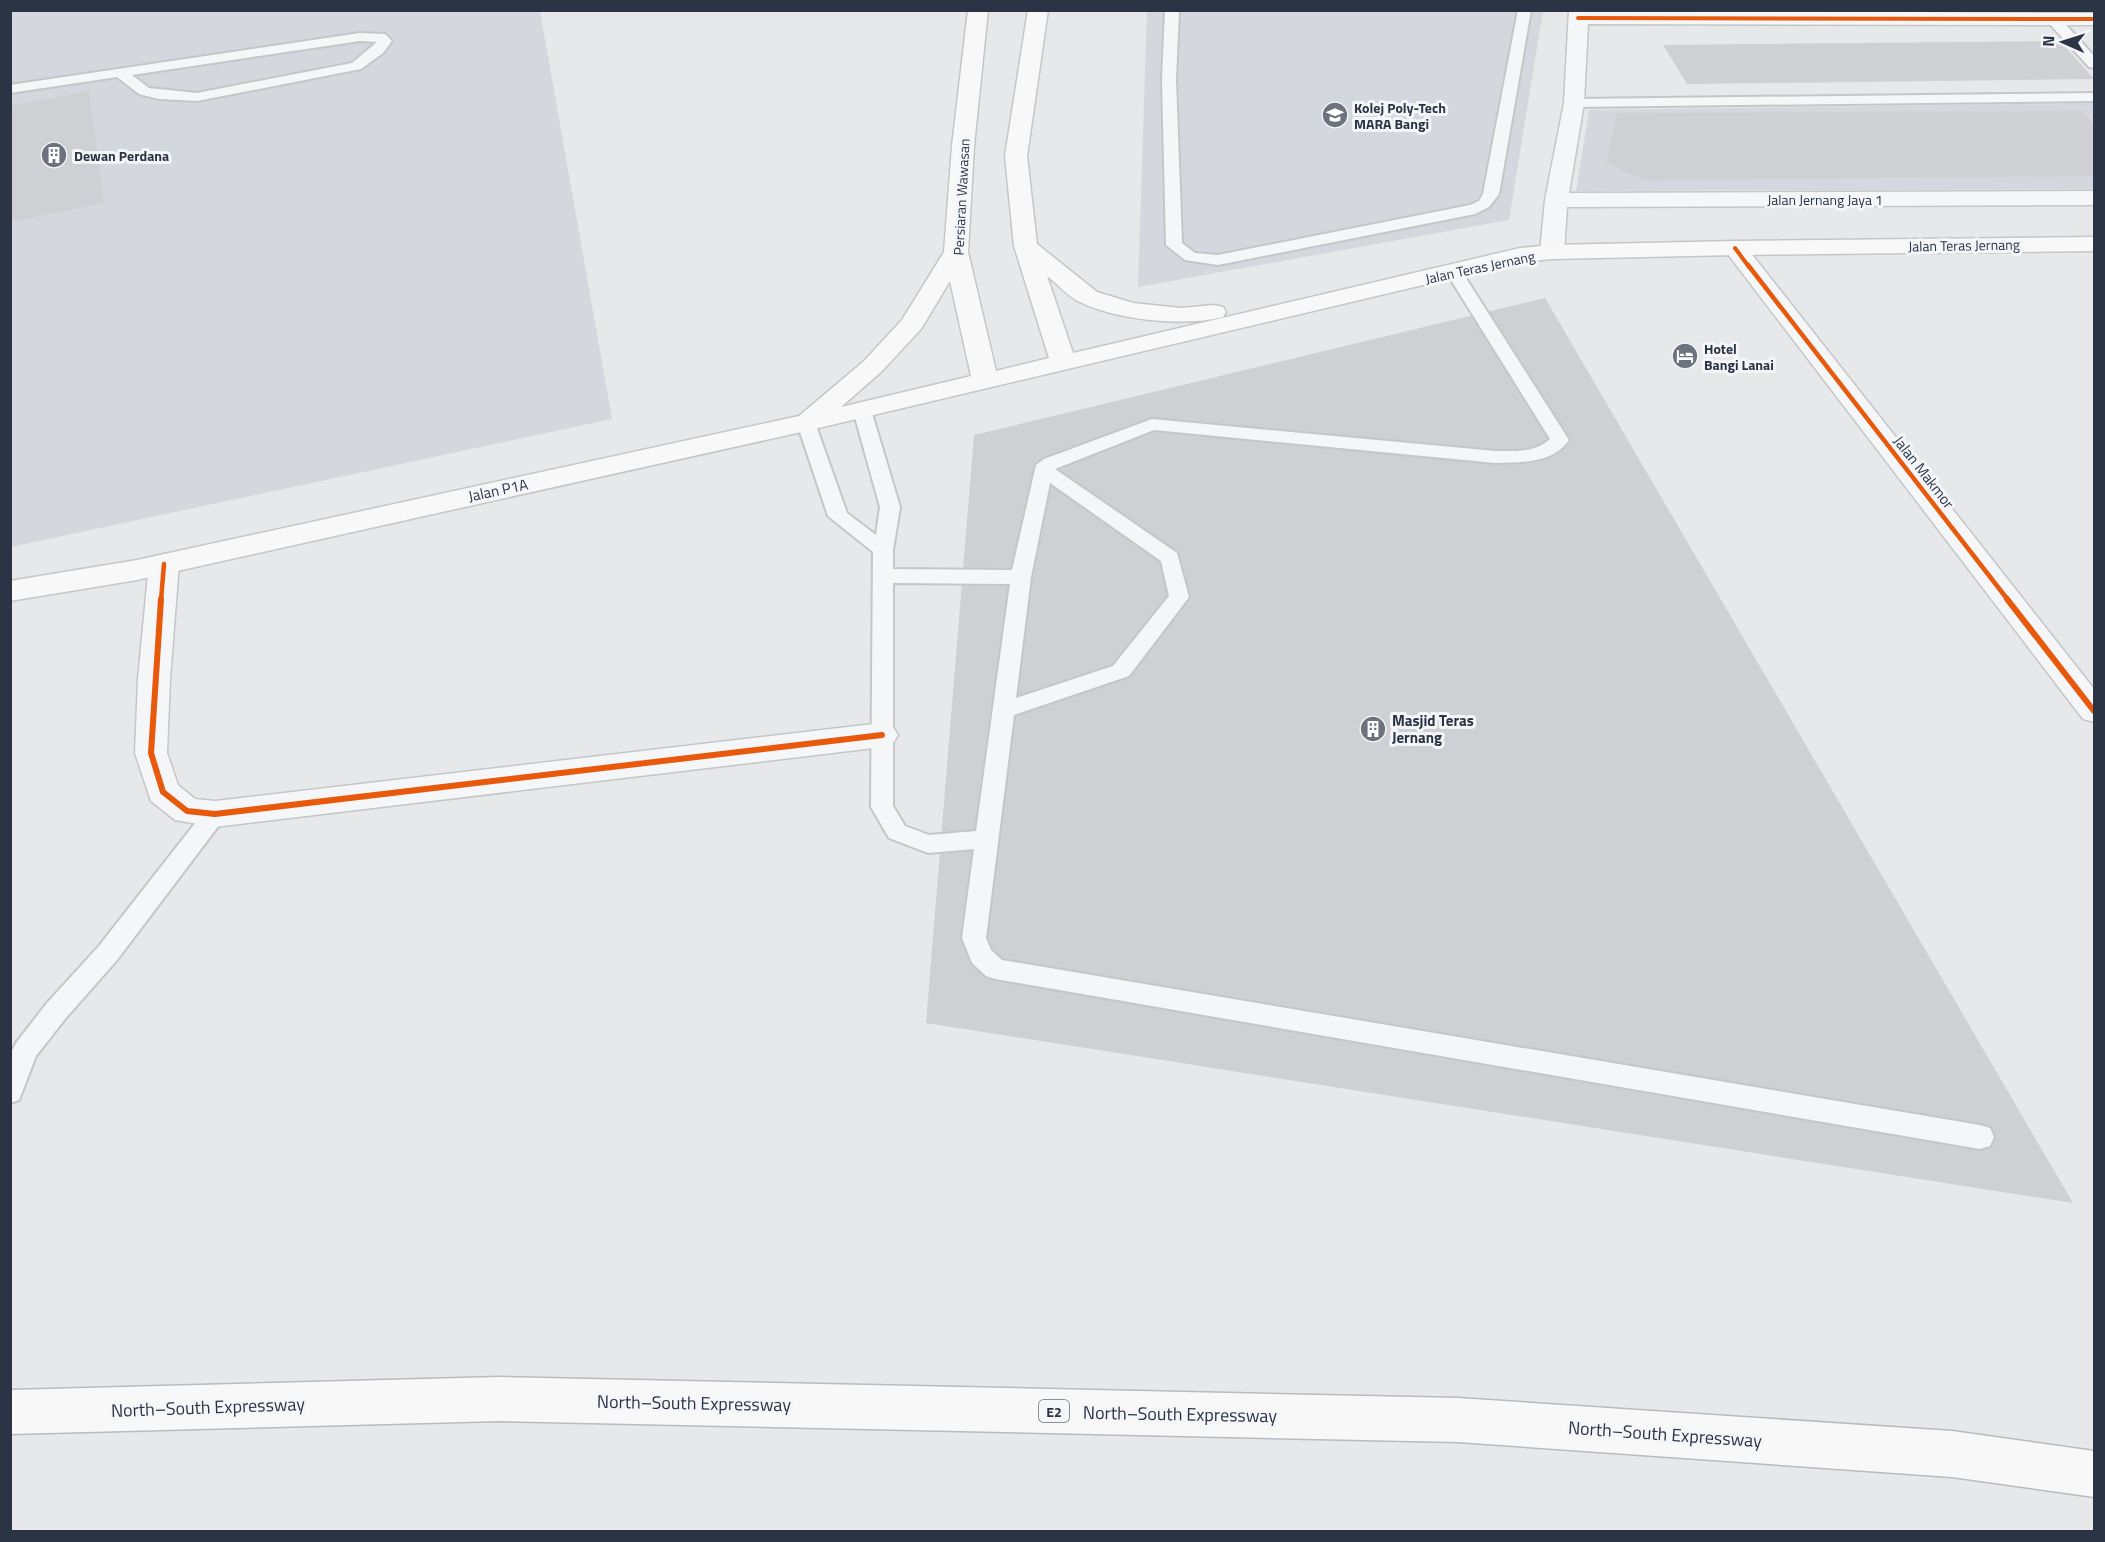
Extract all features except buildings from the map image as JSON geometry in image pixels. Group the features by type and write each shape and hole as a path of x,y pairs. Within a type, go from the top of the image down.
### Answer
{"main road":[{"name":"Persiaran Wawasan","path":"978,10 963,146 956,252 985,381"},
{"path":"1038,10 1016,156 1026,246 1063,363"},
{"name":"Jalan Teras Jernang","path":"985,381 1520,255 1551,252 1735,248 2094,244"},
{"path":"1026,246 1088,297 1131,310 1181,315 1327,301"},
{"path":"806,423 872,367 912,324 956,252"},
{"name":"Jalan P1A","path":"10,591 164,564 806,423 985,381"},
{"name":"North–South Expressway","path":"10,1412 499,1399 1458,1420 1952,1454 2094,1474"}],"street":[{"path":"1551,252 1556,200 1574,103 1579,14 2028,15 2053,19 2094,19"},
{"name":"Jalan Jernang Jaya 1","path":"1556,200 2094,198"},
{"name":"Jalan Makmor","path":"1735,248 2094,711"},
{"path":"164,564 154,679 151,753 163,792 187,811 215,814 882,735"}],"lane":[{"path":"1172,10 1169,80 1174,245 1191,257 1218,260 1474,208 1484,204 1491,194 1525,10"},
{"path":"2053,19 2094,64"},
{"path":"10,89 360,37 380,37 385,41 378,50 356,66 197,97 159,95 144,91 120,73"},
{"path":"1574,103 2089,97 2094,109"},
{"path":"1454,272 1560,440 1552,450 1535,455 1495,457 1152,424 1051,463 1043,469 1021,577 974,938 981,956 995,969 1980,1137"},
{"path":"862,410 890,507 883,550 882,807 897,832 928,844 988,839"},
{"path":"806,423 838,516 883,550"},
{"path":"1004,710 1121,671 1179,597 1170,558 1043,469"},
{"path":"884,576 1021,577"},
{"path":"10,1092 25,1051 56,1011 108,953 215,814"}],"shaded area":[{"path":"10,11 540,11 612,419 11,547"},
{"name":"Kolej Poly-Tech MARA Bangi","path":"1147,11 1543,11 1509,220 1138,287"},
{"path":"2094,103 2094,189 1576,191 1589,110"}],"cycle path":[{"path":"1578,18 2094,19"},
{"path":"1735,248 2094,711"},
{"path":"164,564 154,679 151,753 163,792 187,811 215,814 882,735"}],"place":[{"name":"Kolej Poly-Tech MARA Bangi","path":"1335,115"},
{"name":"Dewan Perdana","path":"54,155"},
{"name":"Hotel Bangi Lanai","path":"1685,356"},
{"name":"Masjid Teras Jernang","path":"1373,729"}]}
